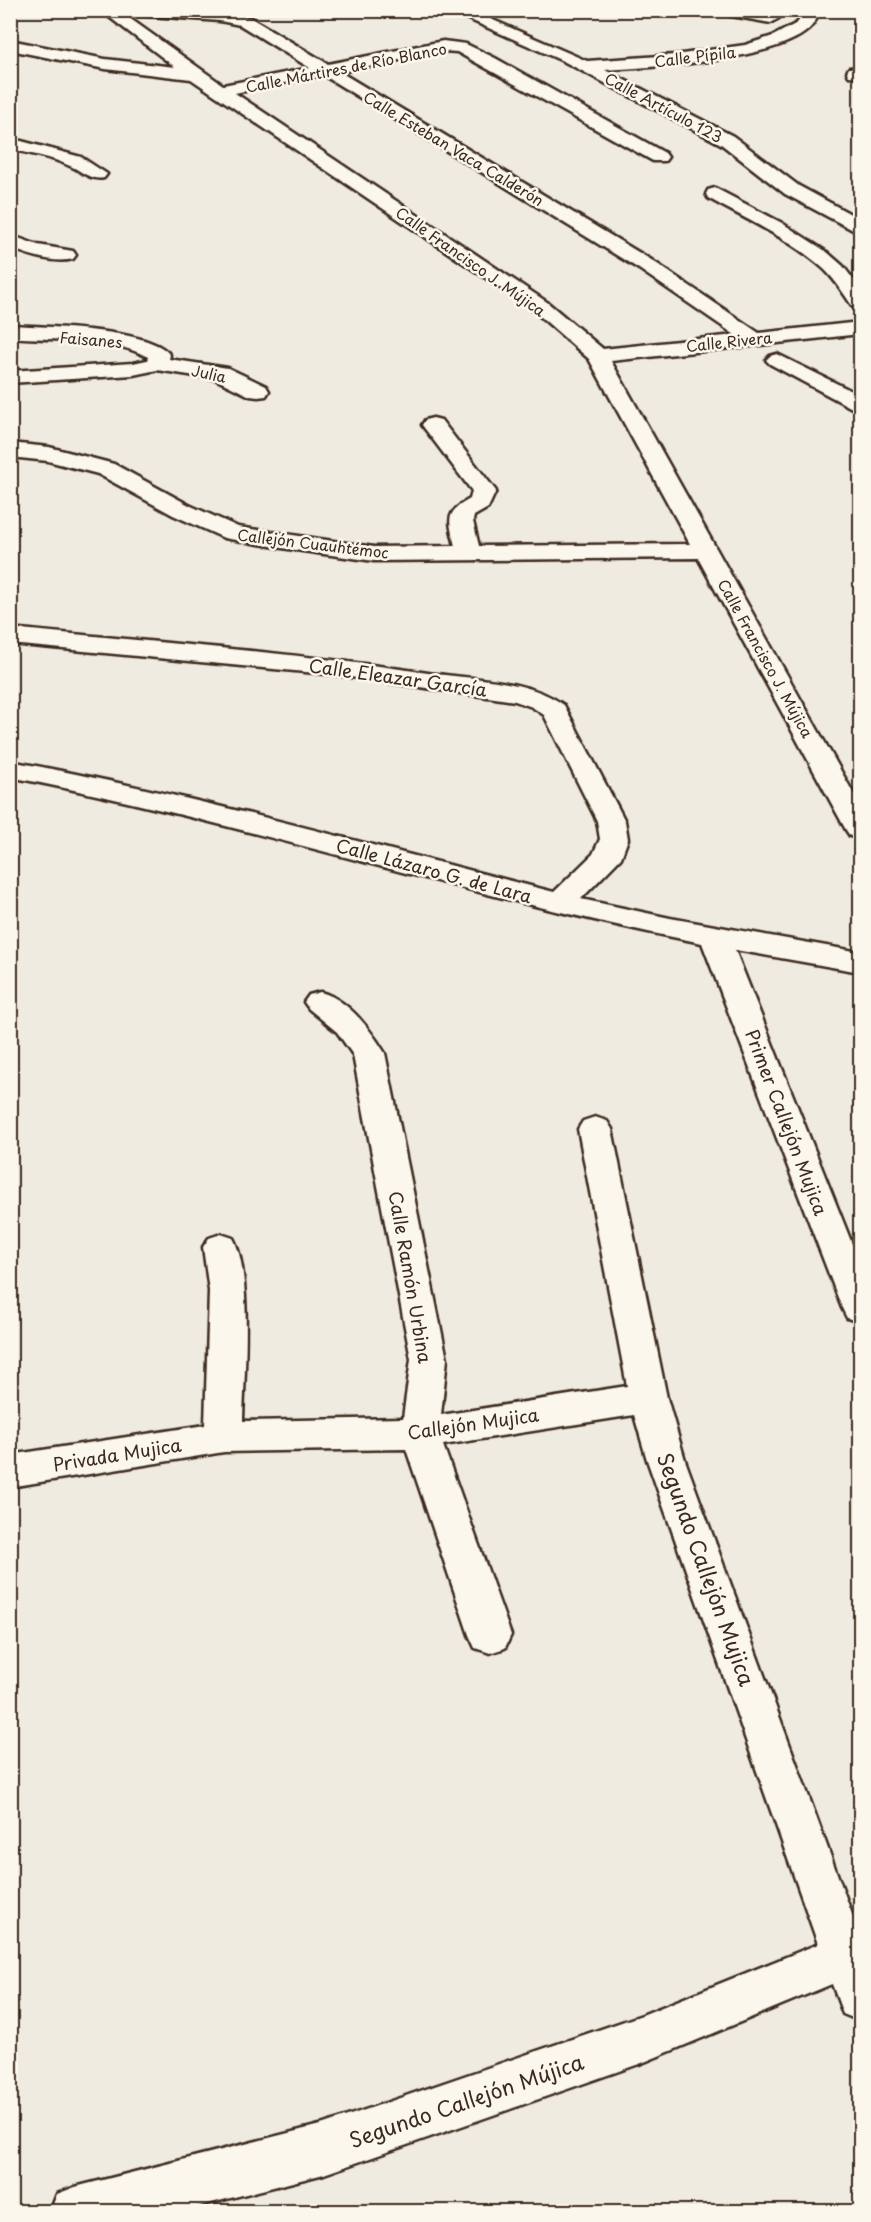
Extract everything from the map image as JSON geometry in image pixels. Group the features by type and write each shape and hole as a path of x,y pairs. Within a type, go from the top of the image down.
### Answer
{"street":[{"path":"107,10 195,74"},
{"name":"Calle Esteban Vaca Calderón","path":"137,10 220,16 244,21 646,265 753,338"},
{"name":"Calle Artículo 123","path":"455,10 587,66 727,140 792,190 861,226"},
{"path":"726,10 771,18"},
{"name":"Calle Pípila","path":"587,66 720,54 760,46 799,31 811,20 815,10"},
{"name":"Calle Francisco J. Mújica","path":"10,45 105,64 195,74 540,306 598,356 861,830"},
{"name":"Calle Mártires de Río Blanco","path":"220,91 443,46 460,47 659,157"},
{"path":"489,61 534,68"},
{"path":"556,71 611,80"},
{"path":"10,143 75,162 98,174"},
{"path":"715,194 812,251 843,278 861,303"},
{"path":"836,213 861,205"},
{"path":"10,241 33,250 66,255"},
{"name":"Calle Rivera","path":"598,356 861,328"},
{"name":"Faisanes","path":"10,331 127,342 149,347 159,355 157,364"},
{"path":"777,360 861,403"},
{"name":"Julia","path":"10,377 133,369 157,364 220,373 258,391"},
{"path":"433,426 484,491 480,503 464,512 461,521 469,554"},
{"name":"Callejón Cuauhtémoc","path":"10,450 49,454 106,469 181,510 232,532 374,554 706,551"},
{"name":"Calle Eleazar García","path":"10,636 337,667 519,694 541,701 555,711 611,821 614,839 606,858 560,903"},
{"name":"Calle Lázaro G. de Lara","path":"10,769 82,781 326,841 560,903 715,937 861,962"},
{"name":"Primer Callejón Mujica","path":"715,937 861,1308"},
{"name":"Calle Ramón Urbina","path":"320,1002 348,1025 369,1053 429,1359 420,1433 490,1635"},
{"name":"Segundo Callejón Mujica","path":"595,1129 648,1398 666,1460 853,1977"},
{"path":"220,1247 227,1291 224,1437"},
{"name":"Callejón Mujica","path":"224,1437 420,1433 648,1398"},
{"name":"Privada Mujica","path":"10,1471 224,1437"},
{"name":"Segundo Callejón Mújica","path":"75,2211 324,2149 642,2039 853,1977"}]}
